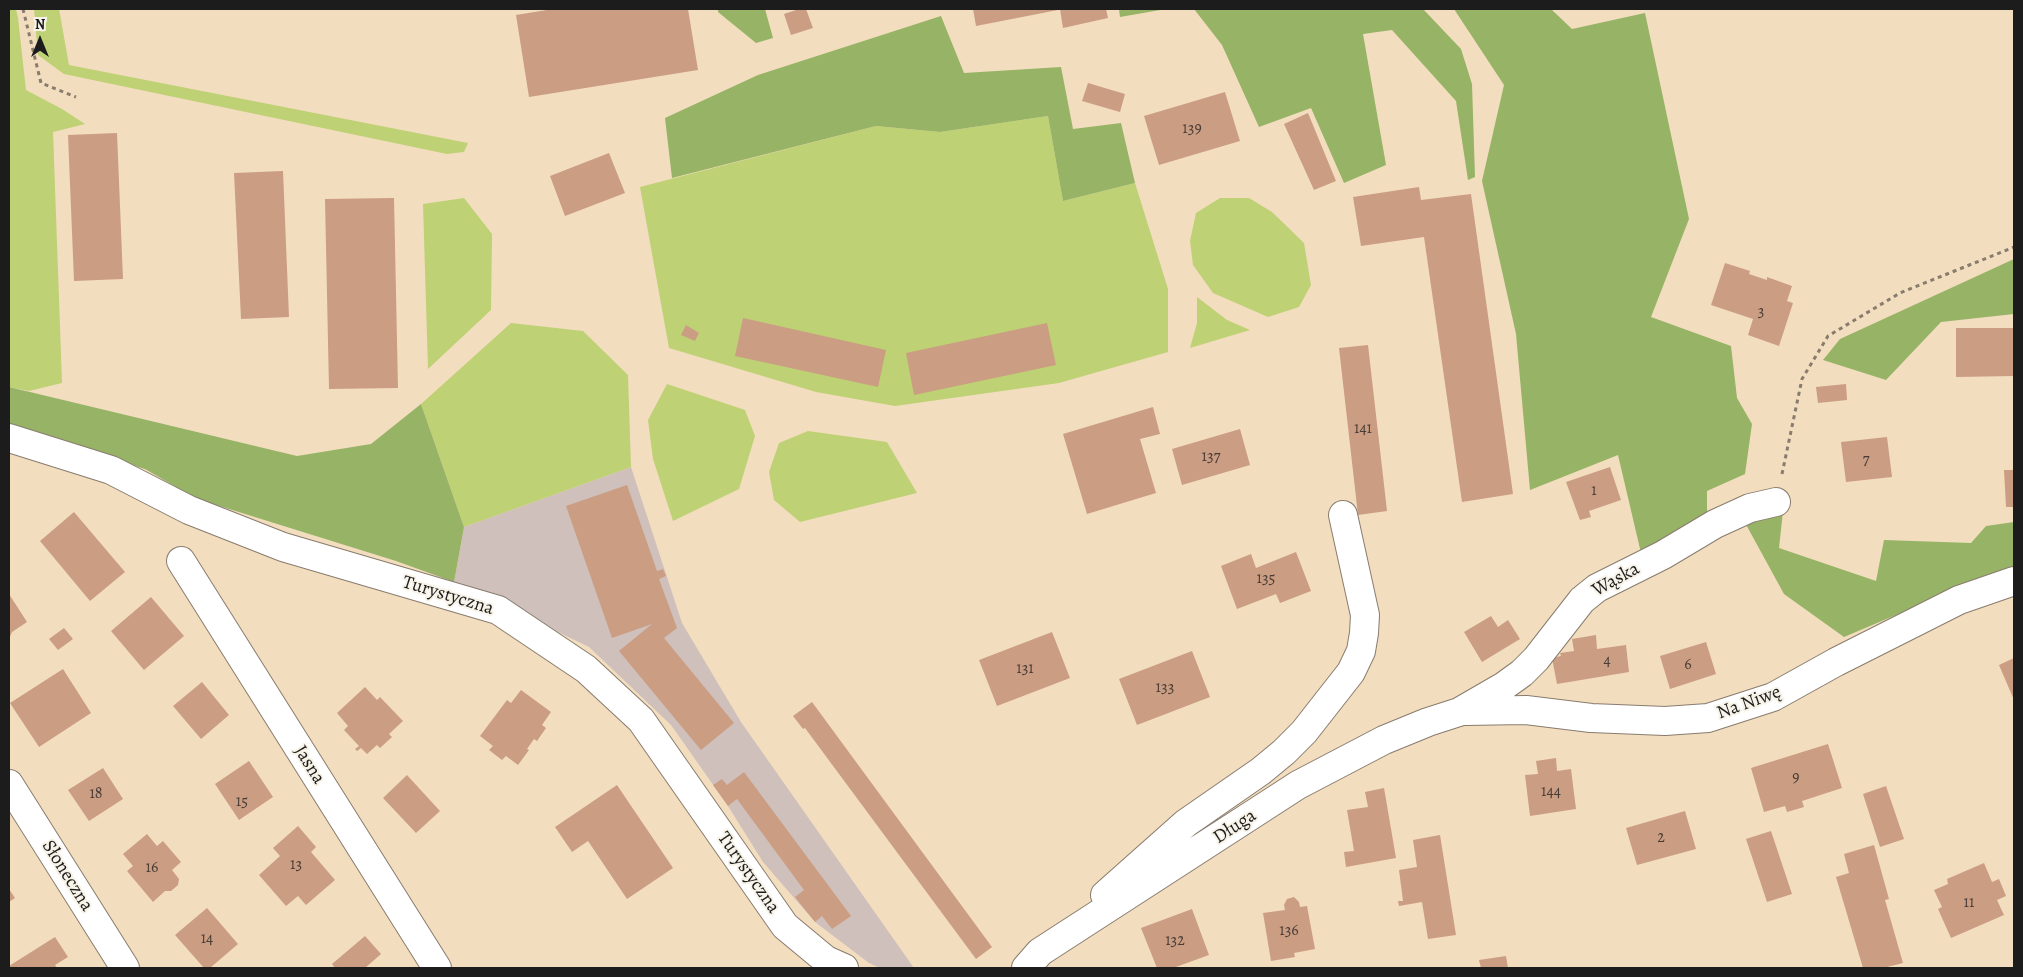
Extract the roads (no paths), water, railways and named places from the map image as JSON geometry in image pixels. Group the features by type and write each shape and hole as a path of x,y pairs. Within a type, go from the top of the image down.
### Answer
{"street":[{"name":"Turystyczna","path":"9,438 110,470 189,510 283,547 498,610 586,669 641,720 785,926 826,960 844,968"},
{"name":"Wąska","path":"1459,712 1485,698 1522,673 1536,659 1582,600 1597,588 1663,555 1715,524 1750,508 1776,502"},
{"path":"1033,960 1186,823 1284,752 1304,732 1351,672 1360,651 1365,615 1343,515"},
{"name":"Jasna","path":"181,561 438,968"},
{"name":"Na Niwę","path":"1459,712 1526,710 1591,718 1665,721 1708,718 1773,697 1836,662 1959,600 2014,581"},
{"name":"Długa","path":"1033,960 1298,785 1384,740 1459,712"},
{"name":"Słoneczna","path":"9,784 125,968"}]}
